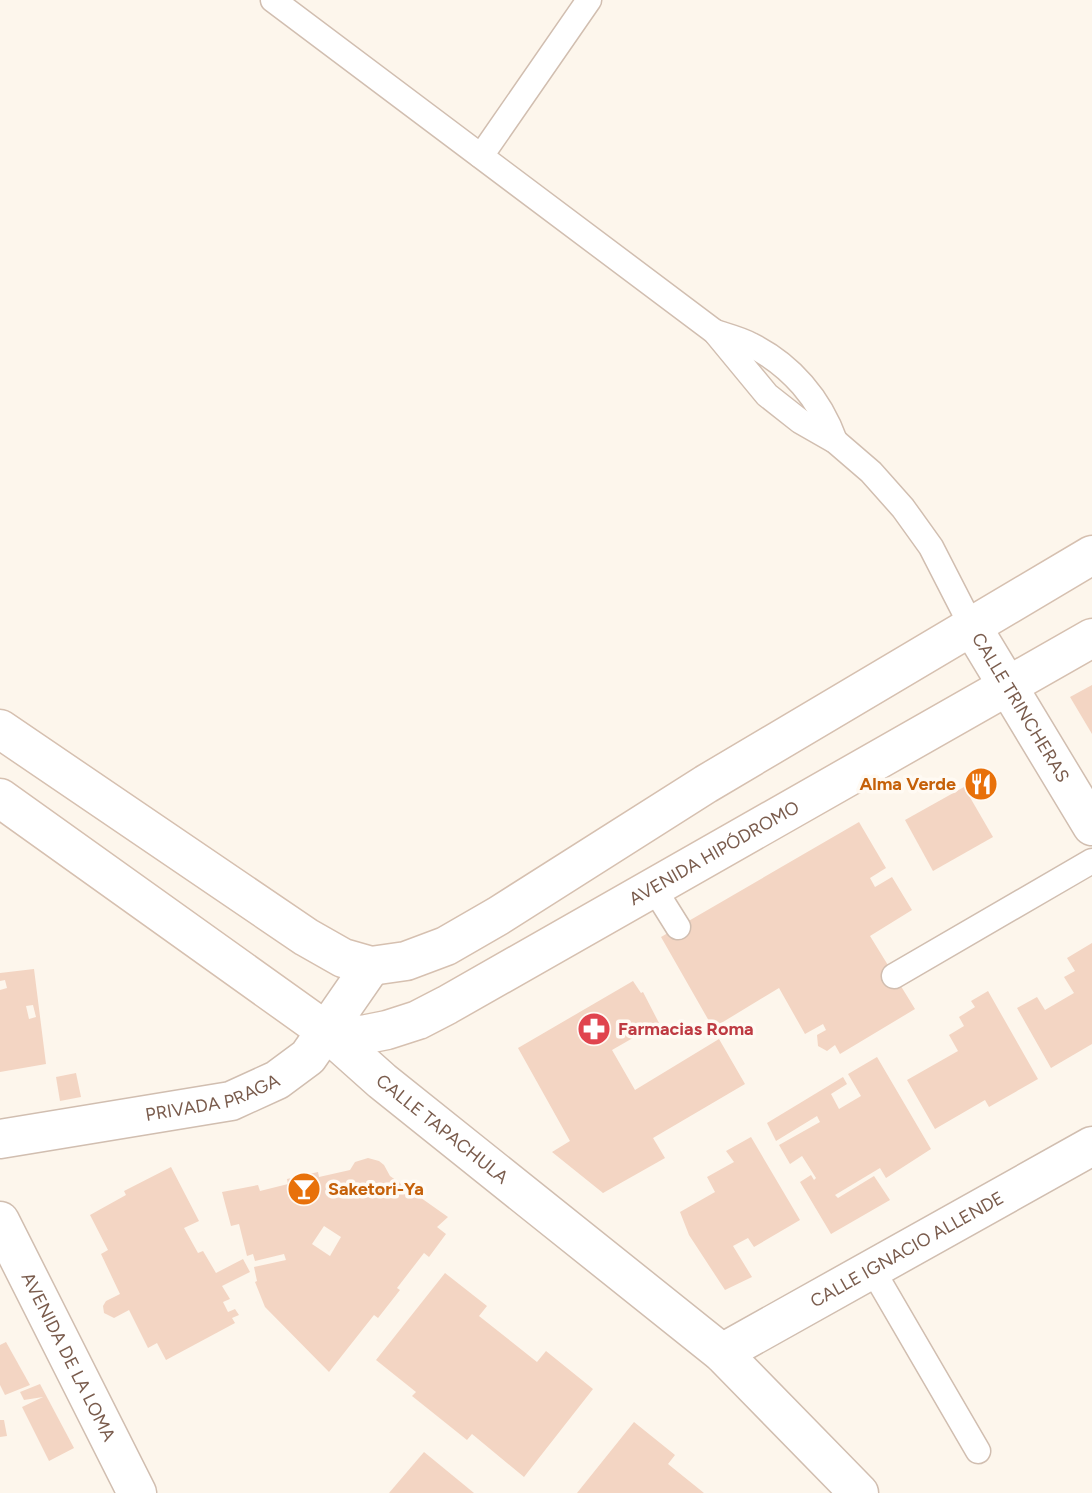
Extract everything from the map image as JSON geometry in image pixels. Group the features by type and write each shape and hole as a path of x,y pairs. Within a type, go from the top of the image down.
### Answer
{"main road":[{"path":"0,729 306,937 343,958 371,966 406,961 446,946 498,916 706,784 1092,555"},
{"name":"CALLE TRINCHERAS","path":"972,627 1092,826"},
{"name":"AVENIDA HIPÓDROMO","path":"326,1031 362,1035 418,1020 1092,638"},
{"name":"CALLE TAPACHULA","path":"0,798 326,1031 382,1081 722,1353 859,1493"},
{"name":"PRIVADA PRAGA","path":"0,1139 231,1101 278,1080 308,1057 371,966"},
{"name":"CALLE IGNACIO ALLENDE","path":"722,1353 1092,1146"},
{"name":"AVENIDA DE LA LOMA","path":"0,1221 136,1493"}],"lane":[{"path":"273,0 715,332 751,345 797,378 827,417 835,441 871,472 903,508 931,547 972,627"},
{"path":"481,156 589,0"},
{"path":"894,976 1092,861"},
{"path":"653,887 678,927"},
{"path":"872,1269 978,1451"}],"building":[{"path":"1092,685 1092,734 1070,697"},
{"path":"964,787 993,837 933,871 905,820"},
{"path":"859,822 886,868 870,878 875,887 892,877 912,910 870,936 915,1009 840,1054 835,1045 827,1051 818,1046 817,1035 826,1030 823,1024 805,1034 779,988 713,1028 661,937"},
{"path":"1092,943 1092,1044 1051,1068 1017,1008 1037,997 1045,1010 1074,993 1064,977 1075,971 1067,958"},
{"path":"34,969 46,1064 0,1072 0,990 7,988 5,980 0,981 0,973","holes":["33,1005 36,1017 29,1019 26,1006"]},
{"path":"633,981 641,993 643,992 659,1023 612,1050 635,1090 719,1039 745,1084 653,1138 665,1158 603,1193 552,1152 570,1141 518,1048"},
{"path":"988,991 1038,1079 989,1107 985,1100 935,1129 907,1080 958,1051 949,1035 964,1026 959,1017 975,1007 971,1001"},
{"path":"877,1057 931,1149 886,1178 880,1168 835,1195 838,1198 874,1176 890,1200 831,1234 800,1182 811,1175 814,1180 816,1178 802,1156 790,1164 779,1145 820,1122 817,1116 776,1141 767,1123 843,1077 847,1084 831,1094 839,1109 861,1096 848,1074"},
{"path":"76,1073 81,1097 60,1101 56,1077"},
{"path":"751,1137 800,1220 754,1247 748,1238 733,1246 752,1277 725,1290 689,1235 680,1212 715,1192 707,1177 734,1162 726,1151"},
{"path":"368,1158 379,1161 390,1176 448,1217 437,1227 446,1234 429,1257 424,1253 378,1318 374,1315 329,1372 265,1307 255,1282 254,1267 286,1260 284,1254 255,1261 253,1254 247,1256 239,1224 231,1226 222,1192 258,1185 260,1191 288,1184 287,1179 318,1172 319,1177 350,1170 355,1162","holes":["324,1226 341,1237 330,1256 312,1244"]},
{"path":"171,1167 199,1221 184,1228 198,1253 203,1251 216,1273 243,1259 250,1272 222,1286 230,1299 223,1302 228,1312 235,1309 239,1315 232,1318 235,1323 166,1360 157,1343 148,1348 129,1310 114,1318 104,1313 103,1306 106,1301 120,1294 101,1254 108,1250 90,1215 126,1195 124,1191"},
{"path":"445,1273 487,1306 479,1316 537,1362 546,1351 593,1389 524,1477 472,1434 467,1440 412,1396 416,1392 376,1360"},
{"path":"6,1342 30,1385 5,1395 0,1385 0,1345"},
{"path":"40,1384 74,1448 49,1461 22,1407 43,1397 24,1400 20,1392"},
{"path":"0,1420 4,1420 7,1436 0,1437"},
{"path":"634,1422 675,1455 668,1464 704,1493 577,1493"},
{"path":"424,1452 474,1493 389,1493"}],"place":[{"name":"Alma Verde","path":"981,784"},
{"name":"Farmacias Roma","path":"594,1029"},
{"name":"Saketori-Ya","path":"304,1189"}]}
